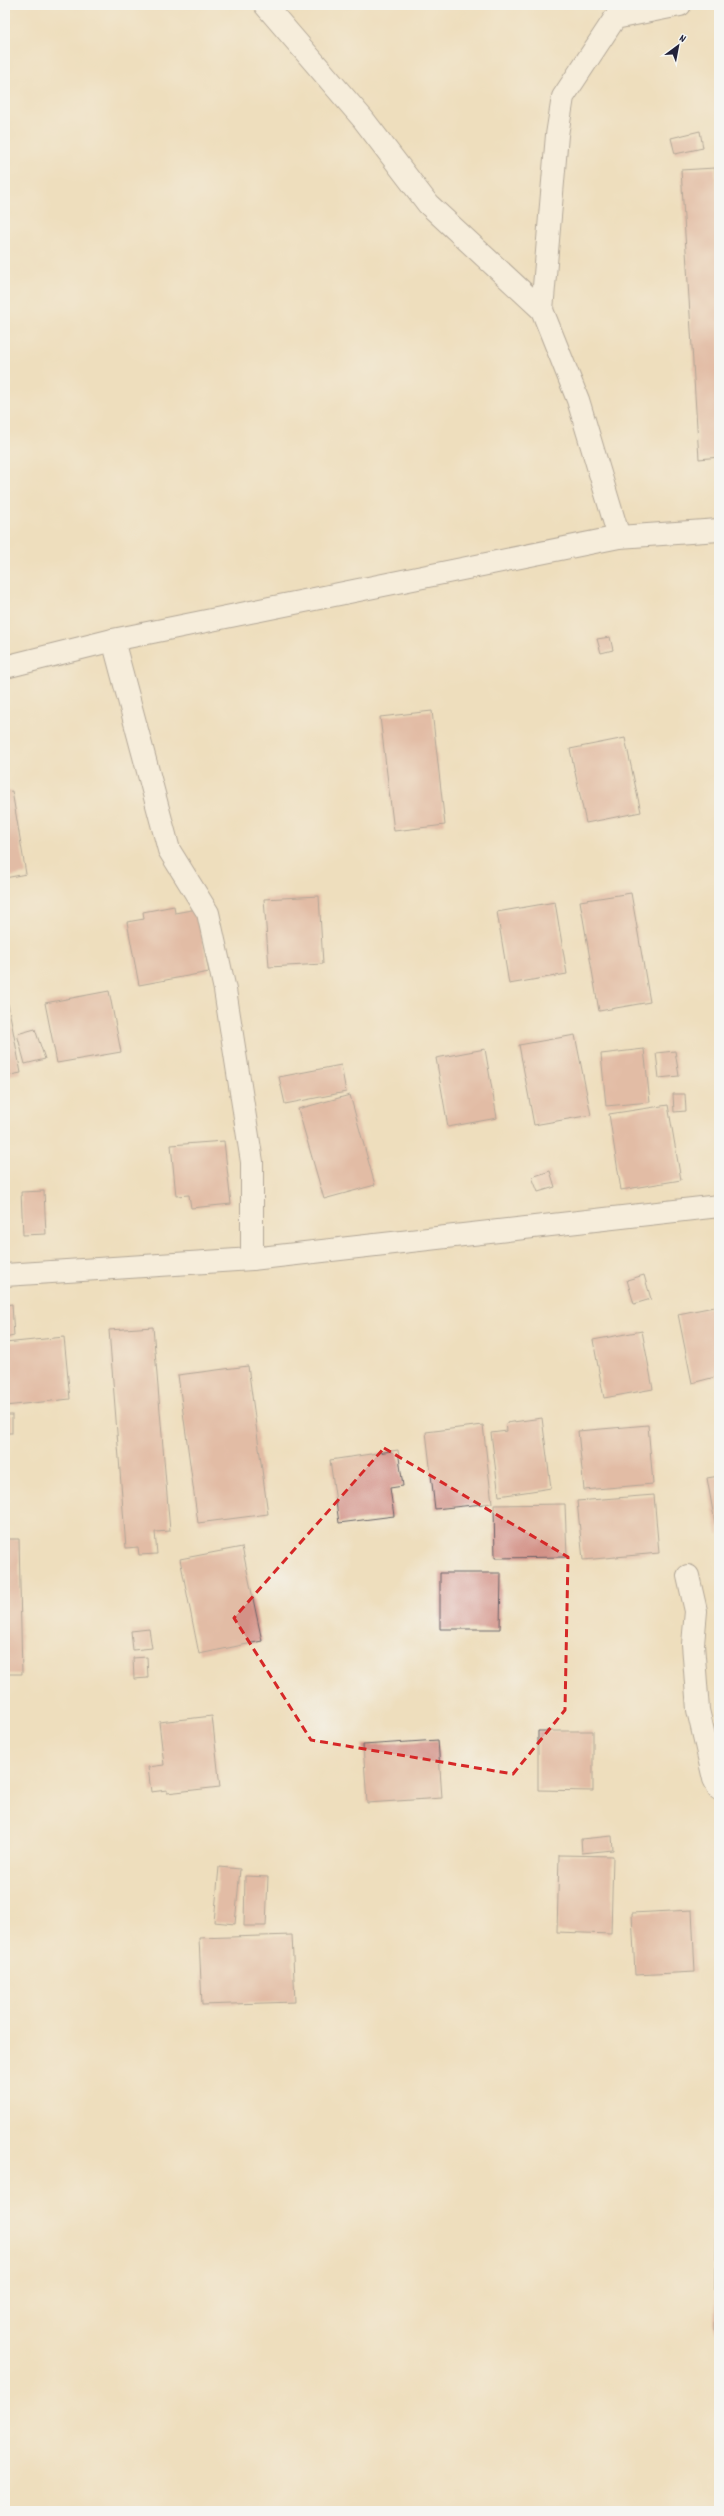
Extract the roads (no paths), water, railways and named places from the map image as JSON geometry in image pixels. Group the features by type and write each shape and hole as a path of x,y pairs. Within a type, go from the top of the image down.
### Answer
{"street":[{"path":"265,5 363,118 428,204 542,310 578,400 619,537"},
{"path":"542,310 557,135 563,97 615,18 680,5"},
{"path":"5,667 113,640 619,537 719,530"},
{"path":"113,640 169,850 208,913 225,990 252,1162 252,1259"},
{"path":"5,1276 252,1259 719,1206"},
{"path":"688,1576 696,1611 693,1644 698,1710 714,1779 719,1789"}]}
